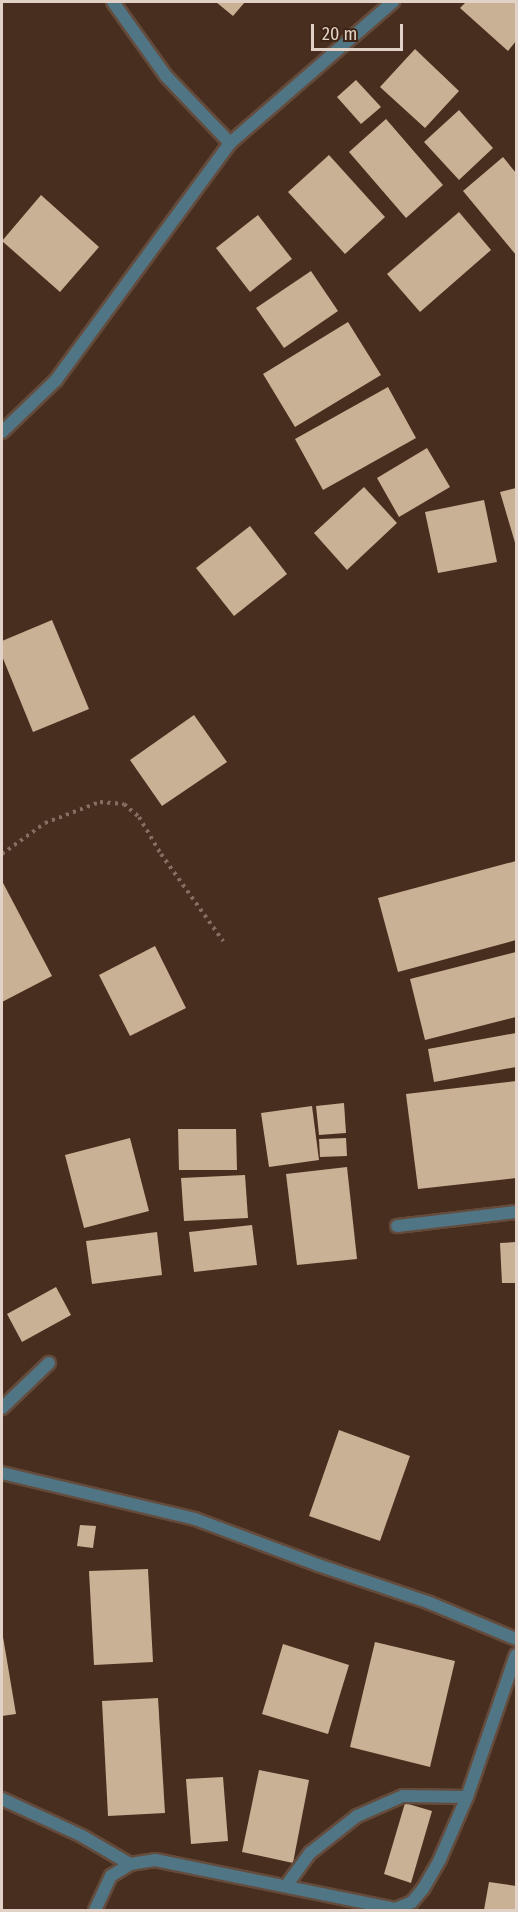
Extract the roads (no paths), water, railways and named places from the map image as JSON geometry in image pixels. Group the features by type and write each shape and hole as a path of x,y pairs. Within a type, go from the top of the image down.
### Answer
{"street":[{"path":"113,2 166,76 230,143"},
{"path":"2,432 56,380 230,143 393,2"},
{"path":"397,1226 516,1212"},
{"path":"2,1408 50,1363"},
{"path":"2,1473 195,1519 318,1565 430,1603 516,1639"},
{"path":"95,1911 111,1876 130,1864 155,1860 395,1909 412,1902 423,1889 440,1859 467,1797 516,1655"},
{"path":"286,1886 310,1854 357,1816 403,1796 467,1797"},
{"path":"2,1799 82,1836 130,1864"}]}
